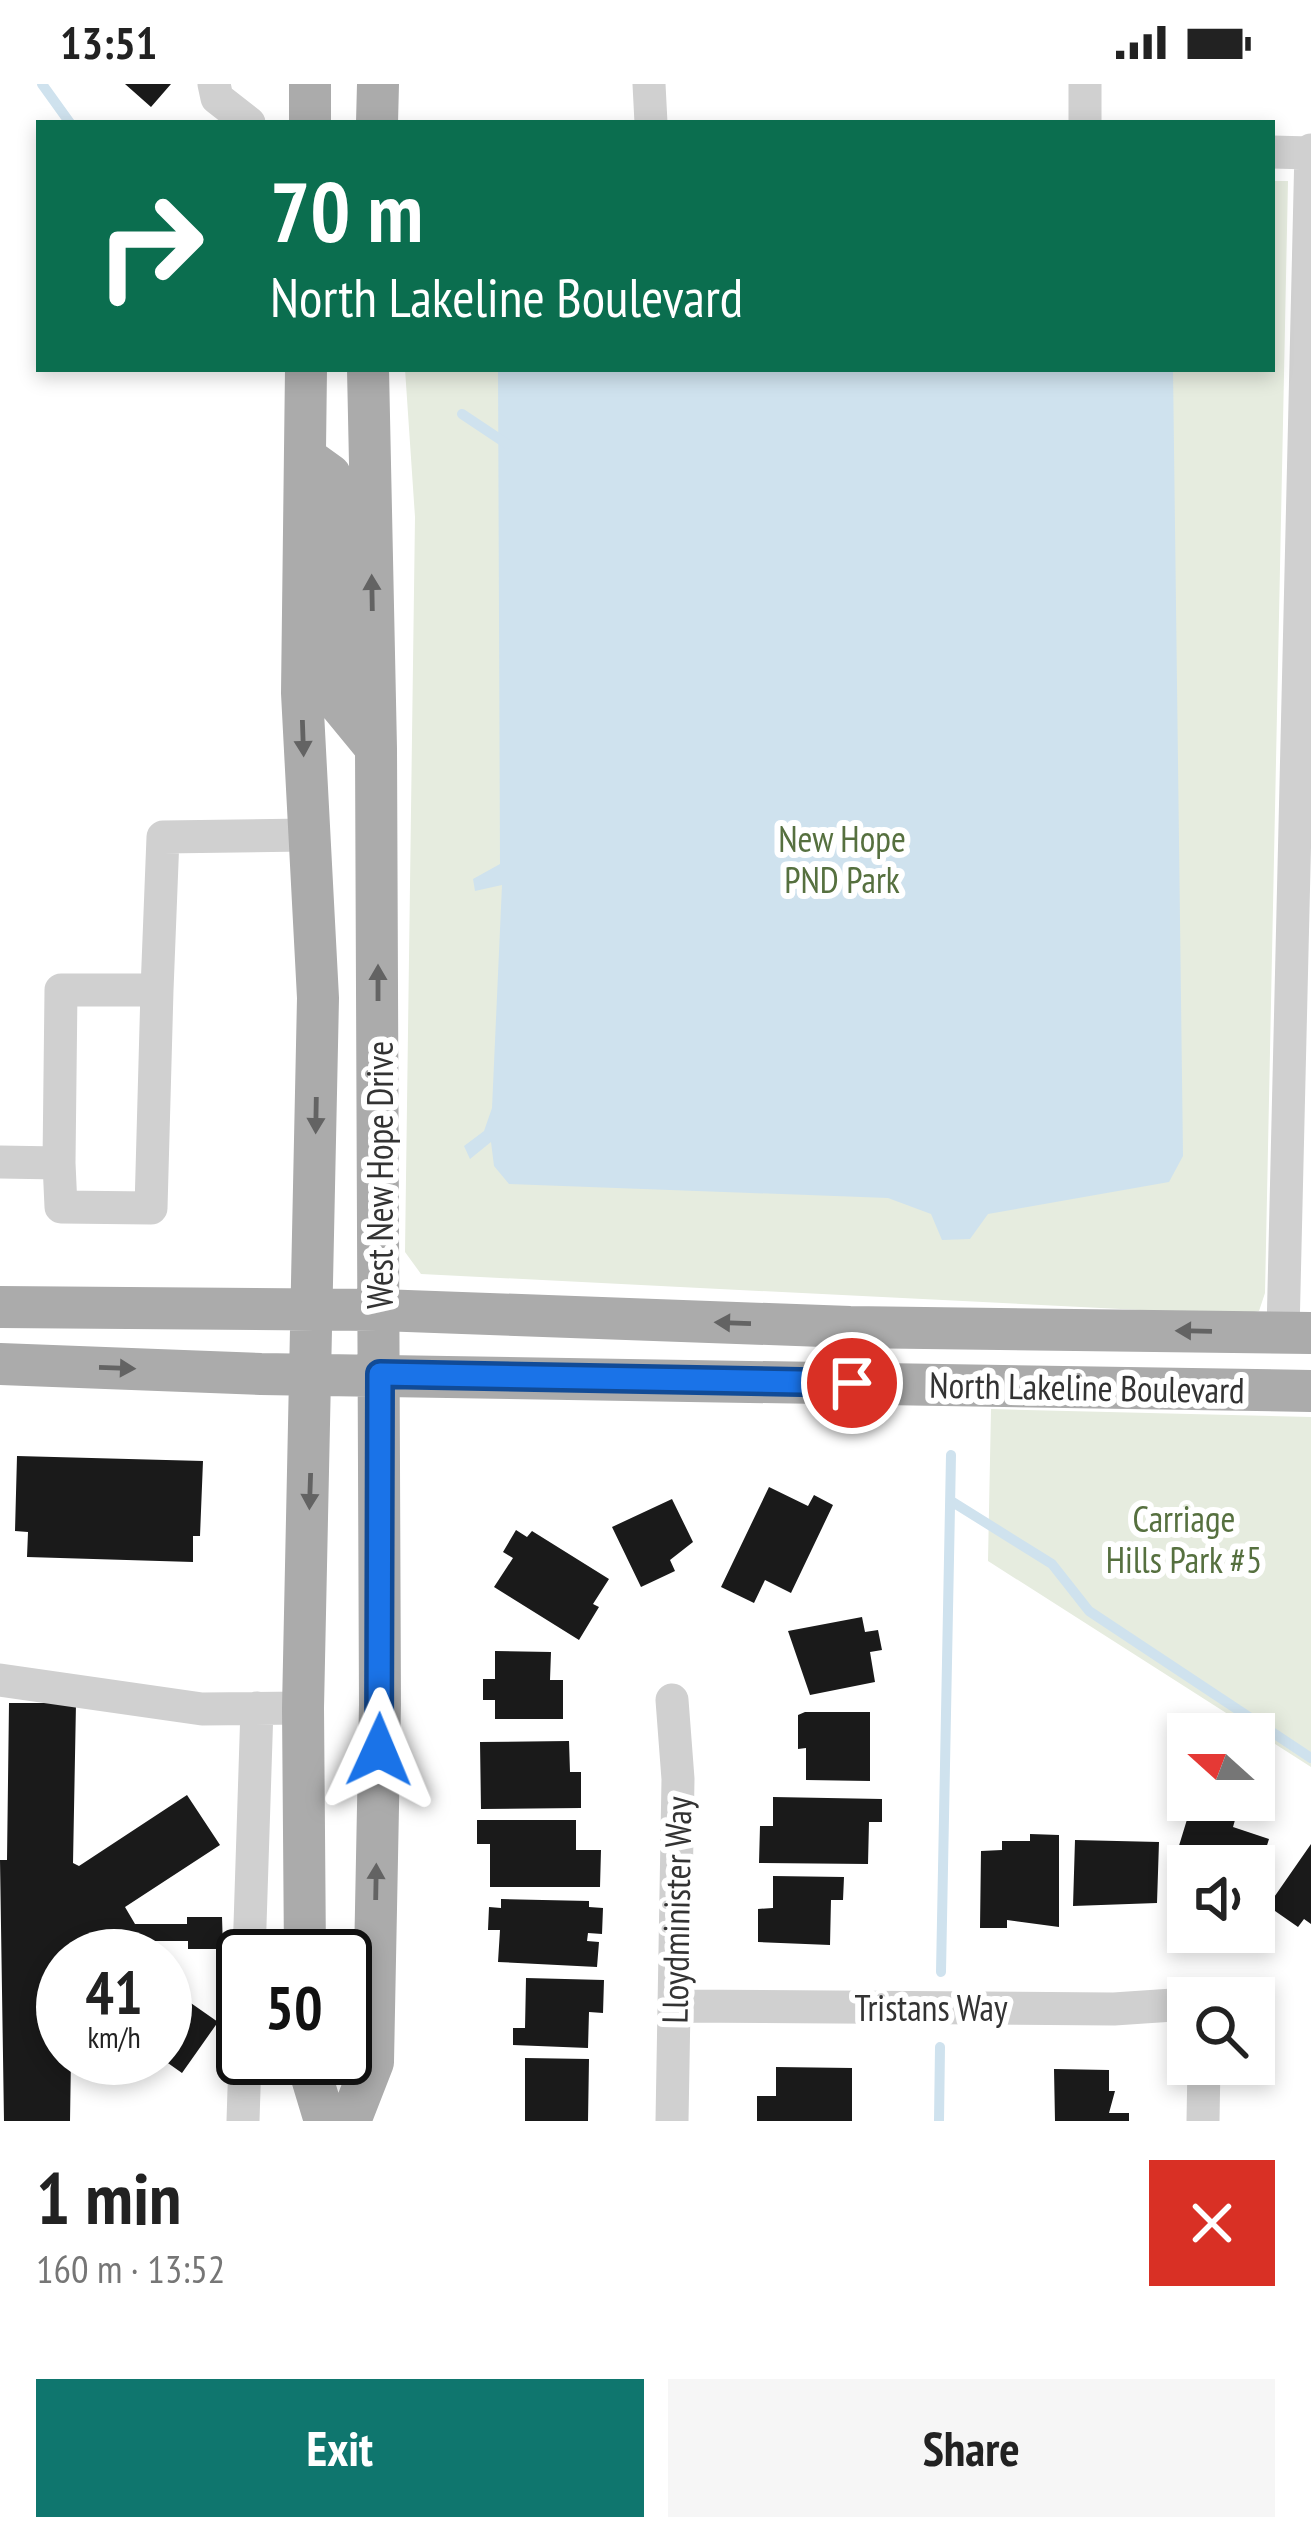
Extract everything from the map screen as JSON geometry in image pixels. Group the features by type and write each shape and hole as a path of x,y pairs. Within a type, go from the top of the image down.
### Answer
{"main road":[{"path":"310,84 310,120"},
{"path":"377,120 378,84"},
{"name":"West New Hope Drive","path":"305,1929 303,1708 314,1374 318,998 306,835 306,372"},
{"name":"West New Hope Drive","path":"350,2121 373,2062 380,1310 368,372"},
{"path":"305,457 330,475 339,508 339,703 376,748"},
{"name":"North Lakeline Boulevard","path":"0,1307 380,1310 850,1327 1297,1333"},
{"name":"North Lakeline Boulevard","path":"0,1364 1311,1391"},
{"path":"314,2085 325,2121"}],"street":[{"path":"214,84 217,98 245,120"},
{"path":"650,84 651,120"},
{"path":"1085,84 1085,120"},
{"path":"1275,152 1311,152 1297,1333"},
{"path":"157,990 61,989 61,1207 151,1208 163,837 306,835"},
{"path":"0,1162 59,1163"},
{"path":"0,1680 202,1709 303,1708"},
{"name":"Lloydminister Way","path":"672,1700 678,1779 672,2121"},
{"path":"250,1929 256,1708"},
{"name":"Tristans Way","path":"674,2006 1167,2005"},
{"path":"243,2121 244,2085"},
{"path":"1203,2121 1204,2085"}],"green space":[{"name":"New Hope PND Park","path":"1275,181 1288,181 1265,1293 1259,1311 1241,1315 421,1274 405,1252 415,517 405,372 1275,372"},
{"name":"Carriage Hills Park #5","path":"991,1409 1311,1417 1311,1767 1275,1744 1275,1713 1226,1713 988,1561"}],"water":[{"name":"New Hope PND Park","path":"498,372 1173,372 1183,1156 1169,1182 988,1214 970,1239 942,1240 931,1214 888,1198 509,1184 494,1166 491,1142 470,1159 464,1146 484,1131 492,1108 502,885 475,891 473,879 500,864"}],"building":[{"path":"125,84 171,84 151,107"},
{"path":"17,1456 203,1461 200,1536 193,1536 193,1562 27,1557 28,1532 15,1531"},
{"path":"769,1487 808,1506 814,1495 833,1505 791,1593 765,1580 754,1603 721,1587"},
{"path":"672,1499 693,1542 670,1560 675,1571 641,1587 612,1527"},
{"path":"516,1530 527,1537 532,1531 609,1579 579,1640 494,1587 513,1558 503,1552"},
{"path":"862,1617 865,1632 878,1630 882,1650 870,1652 875,1682 810,1695 788,1631"},
{"path":"495,1651 551,1652 550,1680 563,1680 563,1719 495,1719 495,1700 483,1700 483,1679 495,1679"},
{"path":"9,1703 76,1703 73,1863 79,1866 187,1795 220,1845 125,1907 135,1924 187,1924 187,1917 222,1917 222,1929 216,1929 216,1949 192,1949 192,1929 36,1929 36,2085 71,2085 70,2121 4,2121 0,1860 7,1860"},
{"path":"870,1712 870,1781 806,1780 806,1748 798,1749 798,1715"},
{"path":"569,1741 570,1772 581,1772 581,1808 481,1809 480,1742"},
{"path":"773,1797 882,1799 882,1822 869,1822 868,1864 759,1863 760,1826 773,1826"},
{"path":"477,1820 576,1820 576,1850 601,1850 600,1887 490,1887 490,1844 477,1844"},
{"path":"1187,1821 1235,1821 1233,1827 1269,1839 1267,1845 1179,1845"},
{"path":"1030,1834 1059,1835 1059,1927 1007,1920 1007,1928 980,1928 981,1851 1002,1850 1002,1841 1030,1841"},
{"path":"1075,1840 1159,1842 1157,1903 1073,1906"},
{"path":"1311,1844 1311,1924 1304,1919 1298,1927 1275,1911 1275,1896"},
{"path":"773,1876 844,1877 843,1900 831,1900 830,1945 758,1942 758,1909 773,1908"},
{"path":"501,1899 589,1901 589,1907 603,1908 602,1934 588,1933 587,1941 599,1942 597,1967 498,1962 500,1930 488,1930 489,1907 501,1908"},
{"path":"526,1978 604,1980 603,2013 589,2012 588,2048 513,2045 513,2028 525,2028"},
{"path":"192,2004 216,2025 192,2059"},
{"path":"525,2058 589,2059 588,2121 525,2121"},
{"path":"776,2067 852,2068 852,2121 757,2121 757,2096 776,2096"},
{"path":"1054,2069 1109,2070 1109,2091 1115,2091 1109,2113 1129,2113 1129,2121 1055,2121"}],"waterway":[{"path":"42,84 68,120"},
{"path":"462,414 507,444"},
{"path":"941,1972 951,1455"},
{"path":"951,1501 1052,1564 1089,1611 1311,1758"},
{"path":"939,2121 940,2047"}],"route":[{"path":"379,1750 380,1374 852,1383"}]}
